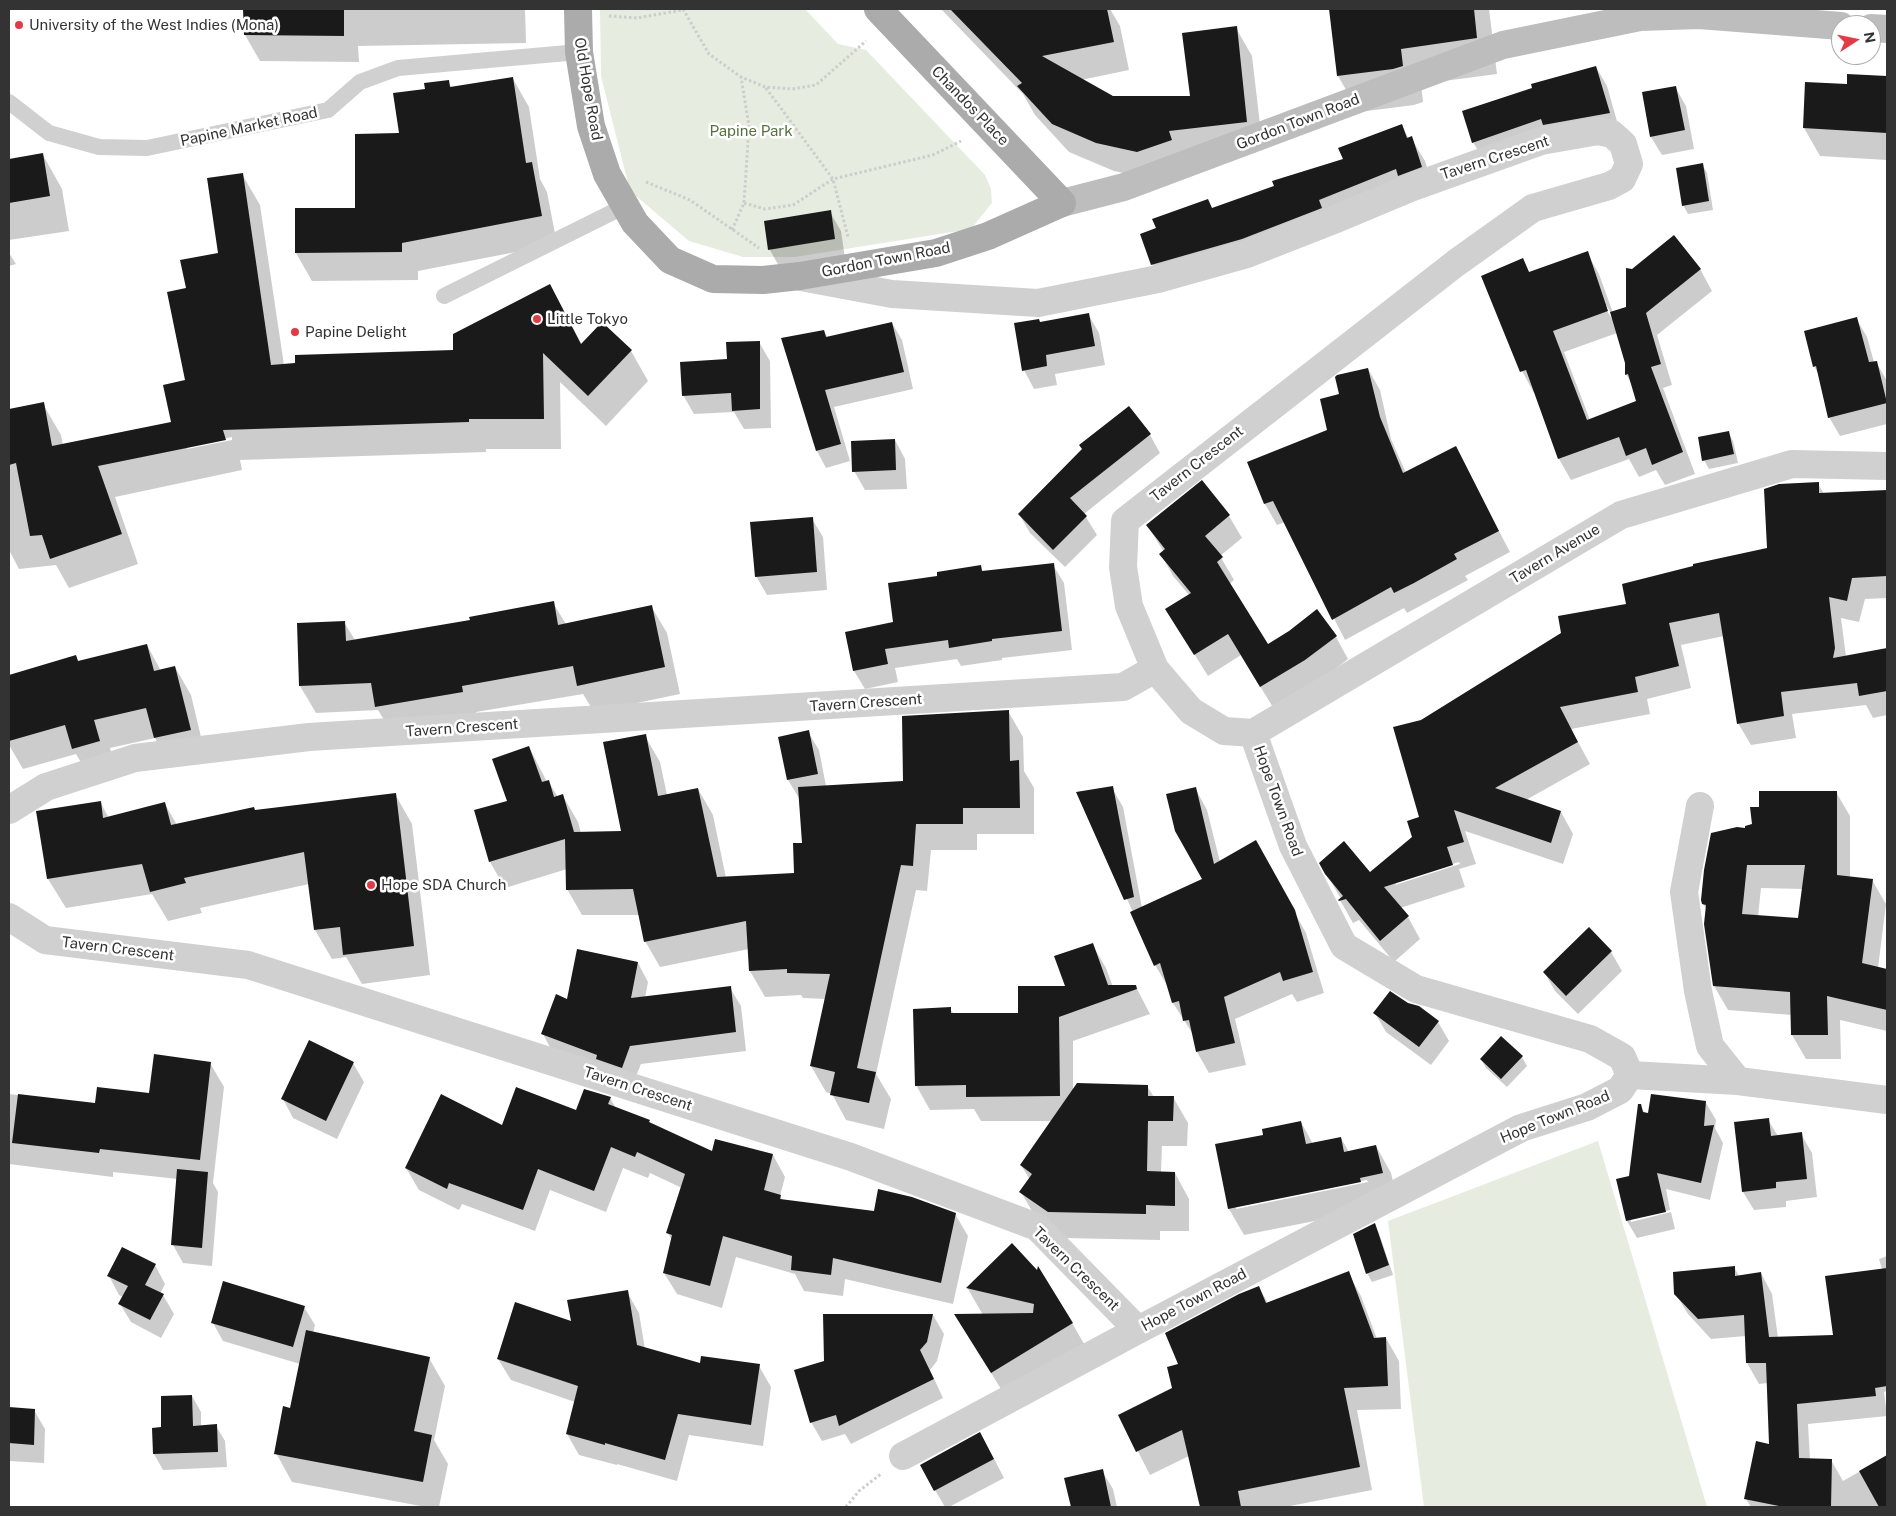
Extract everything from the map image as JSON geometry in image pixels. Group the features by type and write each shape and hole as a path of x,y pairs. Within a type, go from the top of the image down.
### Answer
{"main road":[{"name":"Old Hope Road","path":"578,12 579,52 592,126 607,174 635,223 670,260 713,279 763,280"},
{"name":"Gordon Town Road","path":"763,280 856,267 936,252 988,236 1062,203 1124,187 1503,45 1642,13 1699,15 1831,25"},
{"name":"Chandos Place","path":"883,15 1062,203"}],"street":[{"name":"Tavern Crescent","path":"9,810 46,787 136,758 308,737 1123,687 1155,669 1129,606 1123,567 1125,521 1456,263 1533,208 1608,186 1622,179 1628,164 1624,144 1612,134 1598,131 1541,141 1410,188 1247,254 1158,279 1038,303 892,294 800,276"},
{"name":"Tavern Avenue","path":"1253,733 1620,515 1792,464 1887,466"},
{"name":"Hope Town Road","path":"903,1456 1521,1128 1587,1107 1620,1090 1630,1075 1622,1057 1590,1039 1416,989 1344,946 1293,846 1253,733 1224,731 1191,711 1155,669"},
{"path":"1700,806 1684,892 1698,991 1710,1046 1738,1081"},
{"name":"Tavern Crescent","path":"9,917 45,940 248,965 851,1157 1037,1228 1138,1330"},
{"path":"1630,1075 1738,1081 1887,1100"}],"lane":[{"name":"Papine Market Road","path":"9,102 49,133 99,147 147,148 328,110 360,82 398,68 579,52"},
{"path":"444,296 625,206"}],"path":[{"path":"578,12 637,18 683,9 709,54 741,77 765,87 792,89 816,85 883,15"},
{"path":"732,230 744,203 749,126 741,77"},
{"path":"765,87 833,179 856,267"},
{"path":"744,203 765,209 793,205 833,179 933,155 990,126"},
{"path":"607,174 646,181 690,200 762,251"},
{"path":"846,1507 859,1491 903,1456"}],"green space":[{"name":"Papine Park","path":"600,9 805,9 838,44 866,50 985,175 991,189 992,203 971,229 795,257 743,257 689,241 630,191 601,76"},
{"path":"1598,1141 1707,1507 1424,1507 1388,1221"}],"building":[{"path":"243,9 344,9 344,36 244,35"},
{"path":"950,9 1107,9 1114,42 1042,56 1113,96 1190,96 1182,33 1237,26 1247,122 1169,131 1172,140 1137,152 1096,143 1052,124 1017,86 1022,83"},
{"path":"1329,9 1474,9 1477,38 1401,49 1403,66 1337,76"},
{"path":"1596,66 1610,113 1543,125 1541,119 1472,143 1462,111 1532,88 1531,84"},
{"path":"1847,74 1887,76 1887,133 1803,128 1805,82 1847,84"},
{"path":"513,77 526,163 532,162 542,216 402,243 402,252 295,253 295,208 355,208 355,134 399,133 393,93 425,89 424,83 449,80 450,87"},
{"path":"1676,86 1685,130 1650,137 1642,92"},
{"path":"1402,124 1407,138 1412,136 1422,167 1398,176 1396,169 1319,200 1322,208 1242,239 1151,265 1140,234 1156,228 1152,219 1208,199 1212,208 1274,186 1272,181 1343,159 1338,148"},
{"path":"43,153 50,196 9,203 9,159"},
{"path":"1703,163 1709,201 1682,206 1676,168"},
{"path":"243,173 271,365 295,363 295,355 453,350 453,334 550,284 581,344 602,322 632,350 588,396 543,353 544,419 469,419 469,422 223,430 226,440 98,466 122,534 50,559 42,535 30,536 16,463 9,465 9,409 44,402 52,446 171,422 163,385 185,380 167,292 186,288 180,260 218,253 207,178"},
{"path":"831,210 835,239 768,250 764,221"},
{"path":"1674,235 1701,269 1646,313 1661,364 1651,367 1683,452 1652,465 1646,448 1626,456 1619,437 1558,459 1526,370 1520,372 1481,276 1523,258 1529,272 1588,251 1608,311 1553,331 1587,420 1636,401 1628,374 1625,375 1625,363 1610,312 1626,307 1626,268 1632,269"},
{"path":"1089,313 1095,346 1046,355 1047,366 1022,371 1014,323 1039,319 1040,322"},
{"path":"1857,317 1869,362 1877,361 1887,403 1828,418 1816,366 1813,367 1804,331"},
{"path":"892,322 904,372 825,390 841,444 816,451 781,338 824,330 826,337"},
{"path":"760,341 760,409 732,411 731,393 682,396 680,362 727,359 726,342"},
{"path":"1368,368 1380,417 1403,473 1456,446 1499,531 1454,554 1457,559 1414,583 1394,593 1391,587 1332,620 1273,501 1264,504 1247,462 1327,430 1320,399 1339,394 1335,377 1337,375"},
{"path":"1129,406 1151,434 1070,498 1087,516 1053,550 1018,514 1082,449 1079,445"},
{"path":"1729,431 1734,454 1702,461 1698,437"},
{"path":"895,439 896,470 852,472 851,441"},
{"path":"1202,480 1230,515 1205,536 1223,557 1217,562 1268,644 1289,631 1317,609 1337,636 1305,660 1260,687 1228,634 1194,655 1165,609 1191,593 1159,554 1165,549 1146,525"},
{"path":"1819,482 1819,493 1887,490 1887,576 1852,578 1847,601 1829,597 1835,648 1833,658 1887,648 1887,691 1859,696 1857,683 1781,692 1784,716 1737,724 1719,613 1669,623 1679,666 1635,677 1638,692 1560,707 1578,742 1495,788 1561,811 1551,843 1454,810 1464,842 1447,847 1453,865 1384,887 1409,916 1380,941 1346,899 1338,900 1343,896 1325,874 1319,863 1344,841 1370,872 1412,837 1407,821 1419,817 1393,727 1421,720 1561,633 1558,616 1626,604 1622,584 1693,566 1693,564 1767,548 1764,489 1779,484"},
{"path":"813,517 817,572 755,577 750,522"},
{"path":"1054,563 1062,631 992,639 992,641 949,648 948,640 885,649 888,664 853,671 845,632 893,622 888,583 937,576 937,572 981,565 982,571"},
{"path":"554,601 558,625 652,605 665,667 577,686 573,666 462,686 463,692 375,707 371,683 299,686 297,623 345,621 346,641 470,620 469,617"},
{"path":"147,644 154,671 175,666 191,730 154,738 146,708 94,720 100,741 72,749 65,725 9,741 9,675 76,655 78,661"},
{"path":"1009,710 1010,761 1019,760 1020,808 963,808 963,824 916,824 913,866 901,865 857,1068 876,1072 869,1103 830,1095 835,1072 810,1066 830,974 787,973 787,969 749,971 746,921 644,942 633,889 566,890 565,839 489,862 474,810 507,801 492,759 529,746 542,782 549,780 554,797 563,794 574,832 621,831 603,742 646,734 658,796 698,788 717,877 794,873 793,843 802,843 798,787 903,781 902,716"},
{"path":"809,730 818,774 787,780 778,737"},
{"path":"1113,786 1134,897 1124,900 1076,792"},
{"path":"1196,787 1214,864 1256,840 1295,910 1313,972 1283,981 1280,972 1224,997 1235,1043 1196,1052 1189,1020 1183,1021 1179,1001 1172,1003 1160,963 1154,966 1130,912 1202,879 1175,831 1166,794"},
{"path":"1759,791 1837,791 1837,875 1873,879 1862,963 1887,969 1887,1010 1827,996 1828,1035 1791,1035 1790,992 1713,986 1704,924 1706,905 1702,904 1701,900 1711,833 1737,827 1745,828 1745,826 1752,824 1750,807 1759,807","holes":["1747,865 1805,865 1798,918 1742,914"]},
{"path":"396,793 414,946 343,955 340,927 314,930 304,852 184,878 186,883 150,892 142,864 47,879 36,811 101,801 103,818 165,802 171,825 254,807 255,810"},
{"path":"1589,927 1612,951 1566,996 1543,972"},
{"path":"1093,943 1108,985 1136,985 1137,989 1059,1017 1060,1096 966,1097 966,1085 915,1086 913,1009 951,1007 951,1013 1018,1013 1018,986 1065,986 1054,956"},
{"path":"577,949 638,962 631,998 731,986 736,1032 630,1046 622,1068 596,1059 597,1055 541,1034 556,994 567,999"},
{"path":"1390,991 1408,1003 1419,1006 1439,1021 1419,1047 1373,1013"},
{"path":"1501,1036 1523,1056 1501,1079 1480,1059"},
{"path":"309,1040 354,1062 326,1121 281,1099"},
{"path":"154,1054 211,1062 200,1160 100,1149 99,1153 12,1143 18,1094 95,1103 97,1087 149,1093"},
{"path":"1077,1083 1148,1085 1148,1096 1174,1096 1173,1121 1148,1121 1147,1171 1175,1172 1175,1206 1146,1205 1146,1214 1048,1212 1019,1192 1032,1174 1020,1165"},
{"path":"516,1087 576,1110 584,1089 611,1097 608,1104 650,1120 649,1122 712,1151 715,1139 773,1154 764,1190 781,1195 780,1199 874,1211 878,1189 912,1197 956,1213 941,1283 833,1258 831,1275 791,1270 792,1256 723,1236 710,1286 663,1273 672,1235 666,1233 685,1174 637,1152 635,1157 611,1147 594,1191 538,1169 523,1210 449,1183 447,1189 405,1168 441,1094 502,1125"},
{"path":"1651,1094 1706,1101 1704,1126 1714,1125 1701,1183 1657,1173 1666,1212 1626,1221 1616,1179 1629,1176 1638,1104 1641,1104 1643,1112 1648,1113"},
{"path":"1769,1118 1771,1136 1802,1132 1807,1179 1776,1182 1776,1188 1742,1192 1734,1122"},
{"path":"1301,1121 1306,1144 1341,1137 1344,1152 1376,1145 1383,1173 1360,1178 1361,1182 1228,1209 1215,1144 1263,1135 1262,1129"},
{"path":"177,1169 208,1172 202,1248 171,1245"},
{"path":"1375,1223 1389,1265 1366,1274 1353,1234"},
{"path":"1012,1243 1037,1270 1038,1266 1073,1323 991,1373 954,1314 1033,1313 1034,1304 966,1288"},
{"path":"122,1247 156,1264 145,1285 164,1294 150,1320 118,1304 128,1286 107,1276"},
{"path":"1735,1266 1735,1276 1761,1272 1769,1337 1833,1335 1825,1276 1887,1268 1887,1386 1875,1388 1876,1396 1797,1404 1799,1458 1832,1459 1831,1507 1784,1507 1744,1499 1756,1441 1769,1444 1766,1363 1746,1363 1744,1315 1698,1319 1674,1294 1673,1272"},
{"path":"1349,1271 1374,1338 1386,1337 1388,1386 1344,1388 1360,1467 1238,1491 1241,1507 1200,1507 1182,1430 1136,1452 1118,1415 1172,1388 1167,1367 1178,1364 1165,1333 1239,1294 1259,1286 1266,1303"},
{"path":"223,1281 305,1306 293,1347 211,1323"},
{"path":"628,1290 637,1345 700,1363 701,1356 760,1364 751,1425 678,1414 665,1460 605,1443 605,1445 566,1434 578,1386 497,1359 515,1302 571,1321 567,1300"},
{"path":"823,1314 933,1314 927,1342 920,1350 934,1379 839,1426 836,1415 810,1423 794,1370 824,1361"},
{"path":"306,1330 430,1357 414,1431 432,1435 423,1482 274,1454 283,1406 290,1408"},
{"path":"192,1395 193,1426 217,1424 218,1452 153,1454 152,1428 161,1427 161,1396"},
{"path":"9,1407 35,1409 34,1445 9,1443"},
{"path":"980,1432 994,1459 934,1491 920,1465"},
{"path":"1887,1455 1887,1507 1879,1507 1859,1471"},
{"path":"1103,1469 1111,1507 1071,1507 1064,1478"}],"place":[{"name":"University of the West Indies (Mona)","path":"19,25"},
{"name":"Little Tokyo","path":"537,319"},
{"name":"Papine Delight","path":"295,332"},
{"name":"Hope SDA Church","path":"371,885"}]}
